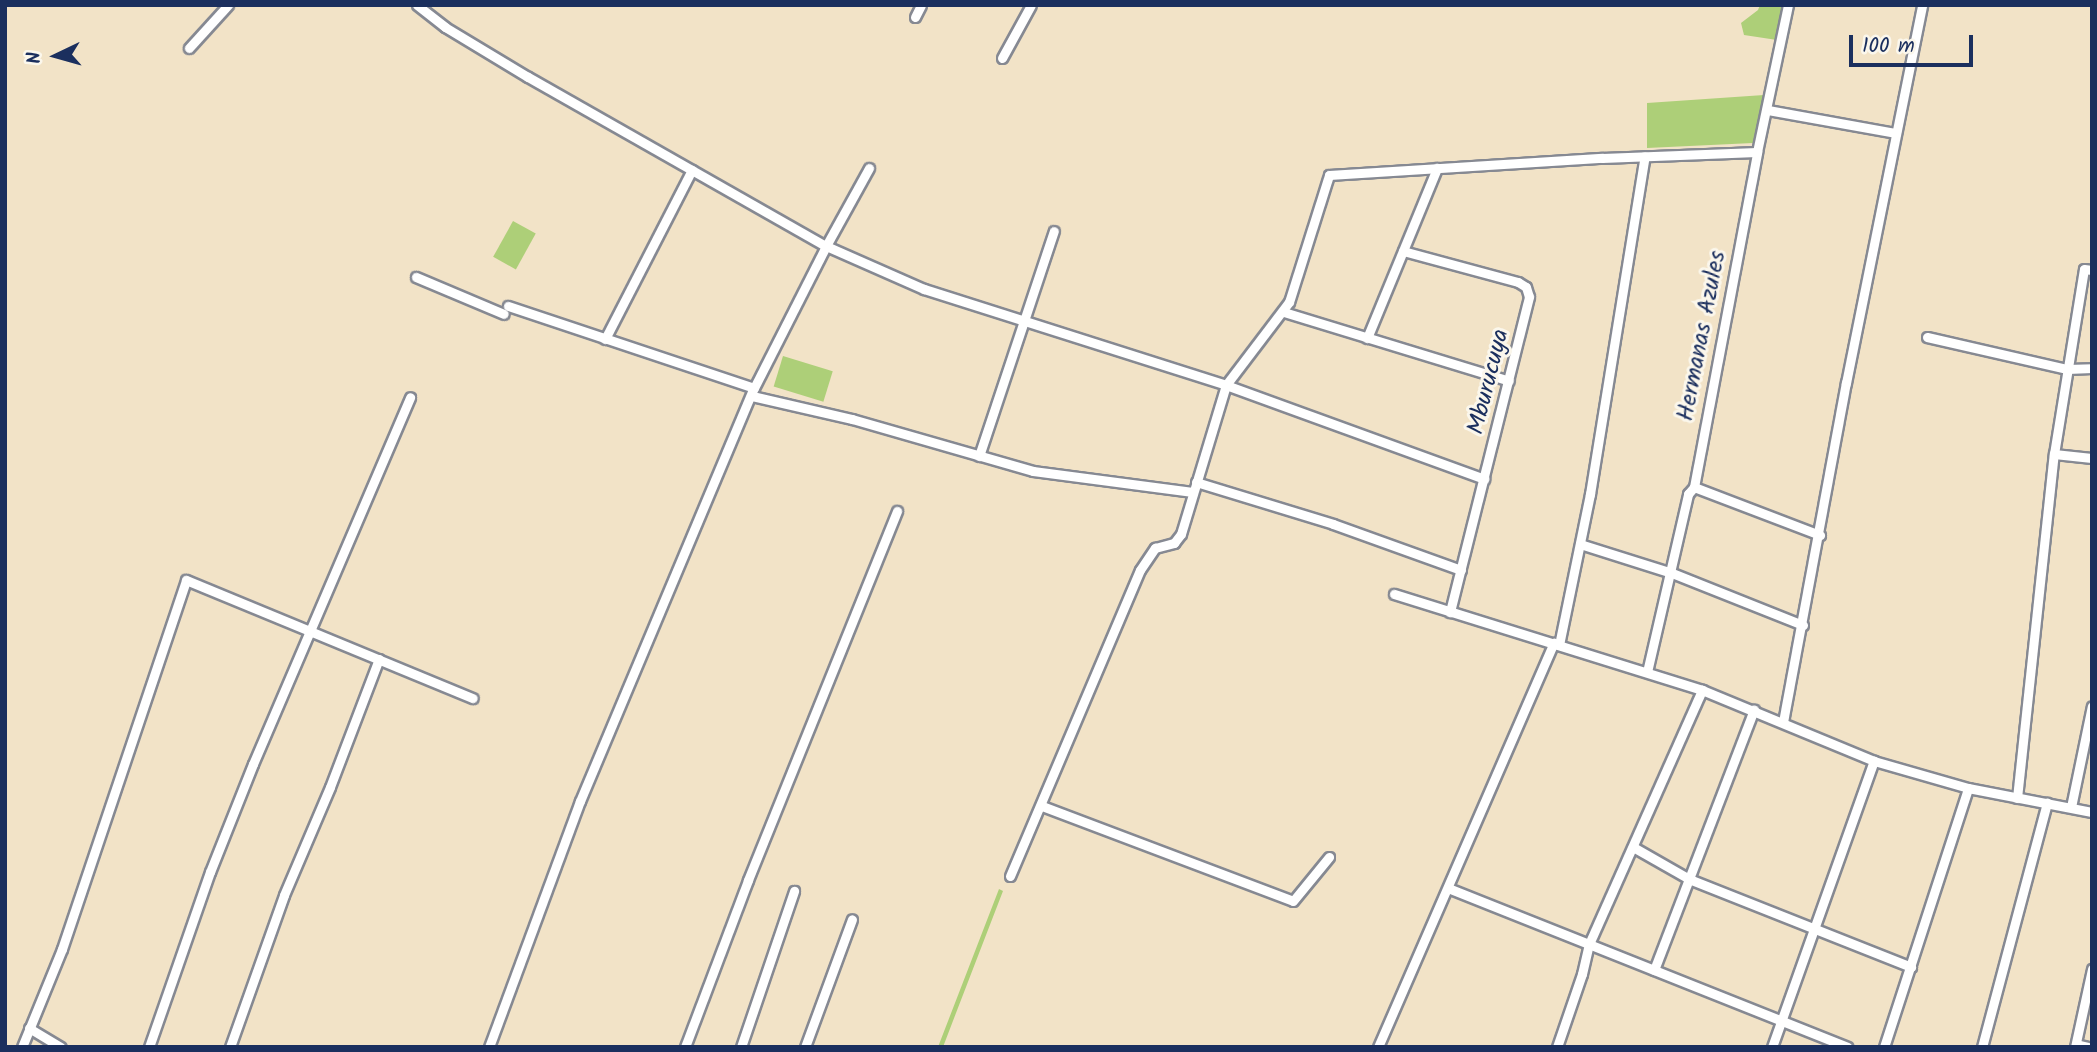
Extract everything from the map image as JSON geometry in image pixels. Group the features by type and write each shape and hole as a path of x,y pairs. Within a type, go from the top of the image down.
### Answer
{"street":[{"path":"189,48 228,5"},
{"path":"417,5 445,27 516,70 826,246 924,289 1226,385 1484,479"},
{"path":"915,17 921,5"},
{"path":"1002,58 1031,5"},
{"name":"Hermanas Azules","path":"1647,672 1672,573 1688,494 1694,487 1757,152 1788,5"},
{"path":"1783,722 1923,5"},
{"path":"1768,110 1896,133"},
{"path":"1010,876 1140,570 1155,548 1176,541 1226,385 1284,313 1329,175 1757,152"},
{"path":"1378,1047 1556,644 1580,544 1646,156"},
{"path":"489,1047 575,813 753,392 826,246 869,168"},
{"path":"1367,338 1437,168"},
{"path":"605,338 692,170"},
{"path":"979,456 1054,231"},
{"name":"Mburucuya","path":"1403,251 1518,282 1526,287 1528,304 1450,612"},
{"path":"2017,798 2054,454 2084,269 2092,270"},
{"path":"416,277 506,310 605,338 753,392 1032,471 1194,487 1333,524 1461,570"},
{"path":"1284,313 1509,381"},
{"path":"1927,337 2067,369 2092,368"},
{"path":"149,1047 210,872 253,764 410,397"},
{"path":"2054,454 2092,458"},
{"path":"1694,487 1820,535"},
{"path":"685,1047 748,880 897,511"},
{"path":"1580,544 1672,573 1803,625"},
{"path":"22,1047 62,949 186,580 473,698"},
{"path":"1394,594 1702,690 1754,709 1874,761 1968,788 2092,812"},
{"path":"230,1047 284,895 330,787 379,659"},
{"path":"1557,1047 1582,974 1589,944 1702,690"},
{"path":"2071,807 2092,706"},
{"path":"1654,970 1754,709"},
{"path":"1772,1047 1874,761"},
{"path":"1884,1047 1968,788"},
{"path":"1982,1047 2047,803"},
{"path":"1042,806 1293,901 1329,857"},
{"path":"1633,847 1689,879 1911,967"},
{"path":"1448,888 1848,1047"},
{"path":"741,1047 794,891"},
{"path":"805,1047 852,919"},
{"path":"2088,1047 2075,1045 2092,969"},
{"path":"29,1028 61,1047"}],"green space":[{"path":"1760,5 1783,5 1777,40 1744,35 1741,23 1758,10"},
{"path":"1764,95 1753,143 1647,148 1647,103"},
{"path":"513,221 536,234 516,269 493,257"},
{"path":"783,356 833,371 823,402 774,387"},
{"path":"999,889 1003,891 943,1047 938,1047"}]}
